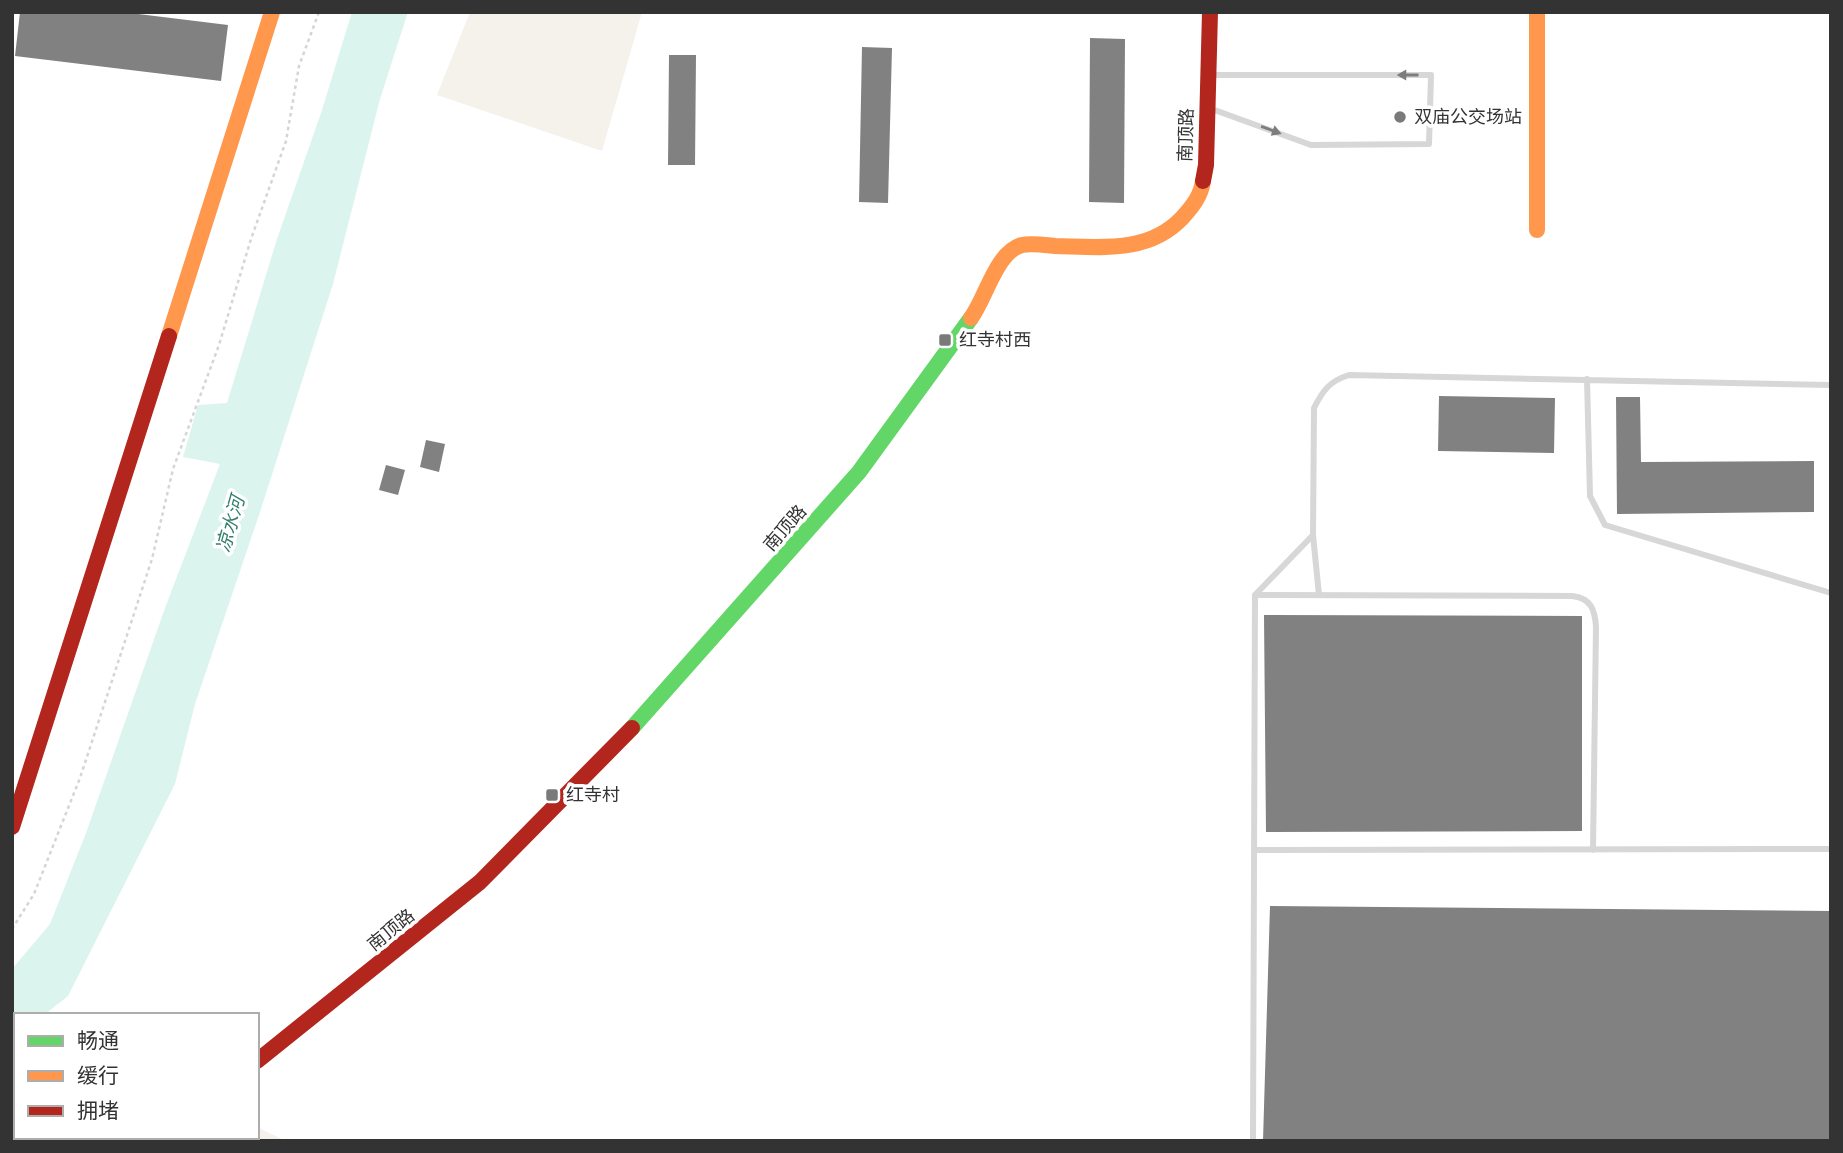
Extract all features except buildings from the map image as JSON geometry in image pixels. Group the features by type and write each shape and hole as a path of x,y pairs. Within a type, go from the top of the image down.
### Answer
{"street":[{"path":"12,827 272,12"},
{"name":"南顶路","path":"259,1059 480,882 615,747 859,472 978,309 1003,257 1022,245 1117,247 1137,244 1158,237 1179,221 1194,204 1202,188 1206,165 1210,12"},
{"path":"1537,12 1537,230"}],"lane":[{"path":"1207,108 1311,145 1429,144 1431,75 1208,75"},
{"path":"1320,595 1313,536 1314,408 1321,392 1334,380 1349,375 1831,386"},
{"path":"1587,379 1590,496 1605,524 1831,593"},
{"path":"1253,1141 1255,595 1313,536"},
{"path":"1255,595 1572,596 1587,600 1594,608 1596,627 1593,850"},
{"path":"1254,850 1831,849"}],"path":[{"path":"12,929 34,894 80,778 152,559 173,469 219,345 251,239 286,141 299,66 319,12"}],"shaded area":[{"path":"470,12 642,12 602,151 437,95"},
{"path":"259,1128 286,1141 195,1141 259,1139"}],"water":[{"name":"凉水河","path":"352,12 408,12 380,99 333,284 195,704 175,784 68,996 47,1013 14,1013 12,1040 12,969 50,924 86,833 165,608 220,464 183,457 198,405 227,403 277,239 321,113"}],"traffic: fast":[{"path":"632,728 859,472 971,318"}],"traffic: slow":[{"path":"169,336 272,12"},
{"path":"1537,12 1537,230"},
{"path":"971,318 998,266 1013,249 1030,244 1122,246 1154,238 1169,230 1186,214 1198,196 1203,181"}],"traffic: jam":[{"path":"1203,181 1206,165 1210,12"},
{"path":"12,827 169,336"},
{"path":"259,1059 480,882 632,728"}],"place":[{"name":"双庙公交场站","path":"1400,117"},
{"name":"红寺村西","path":"945,340"},
{"name":"红寺村","path":"552,795"}]}
